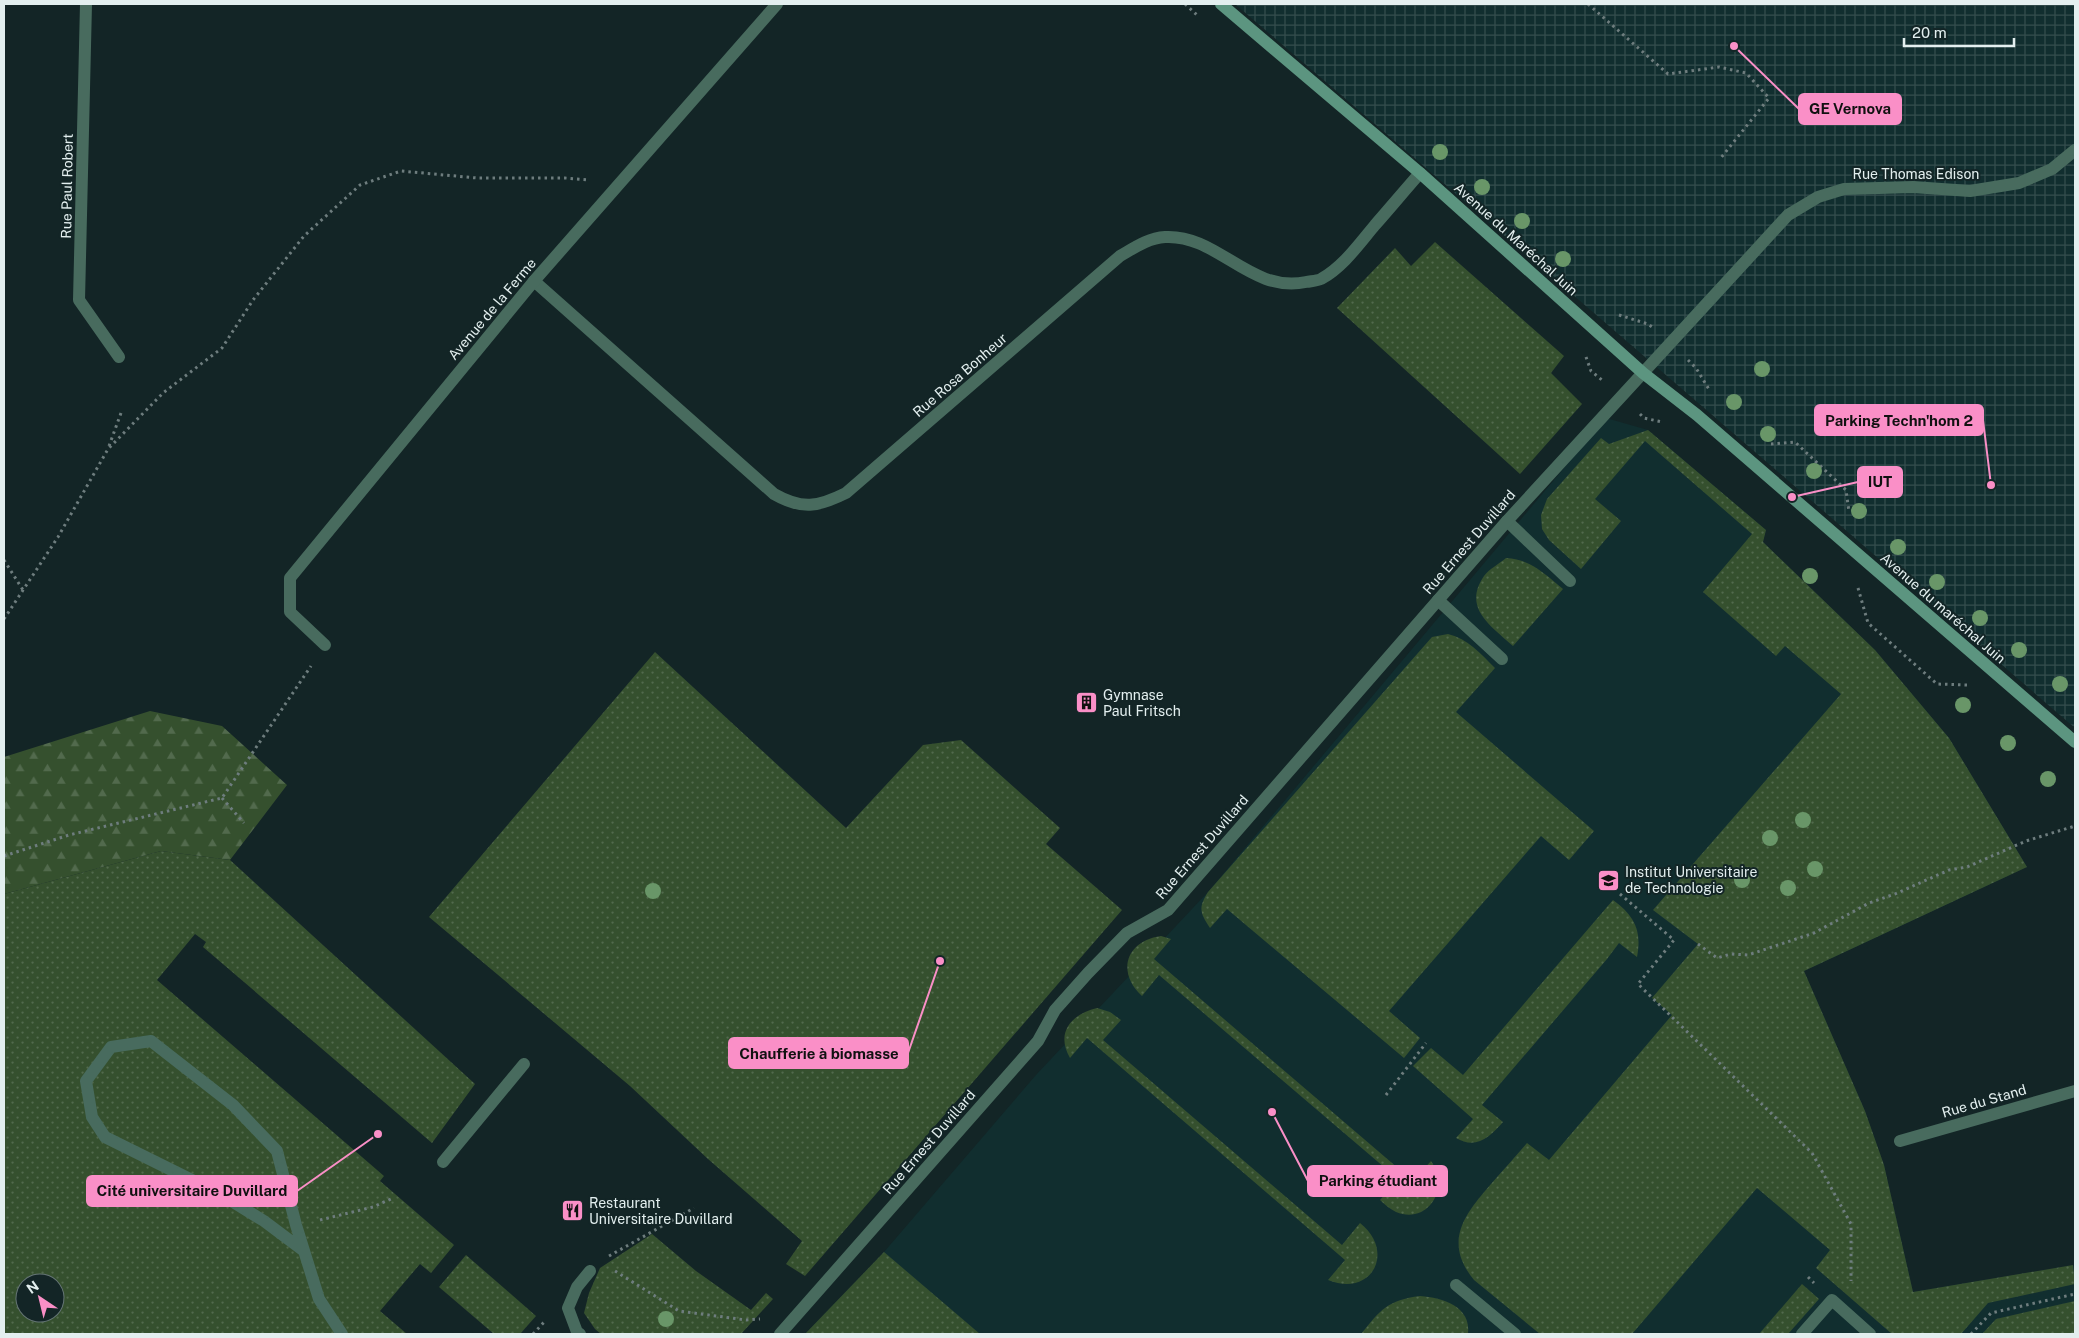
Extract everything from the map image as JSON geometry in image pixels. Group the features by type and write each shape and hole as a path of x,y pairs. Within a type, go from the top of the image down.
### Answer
{"street":[{"name":"Rue Paul Robert","path":"86,4 79,300 119,357"},
{"name":"Avenue de la Ferme","path":"325,645 290,612 290,578 534,282 618,183 777,4"},
{"name":"Avenue du Maréchal Juin","path":"1221,4 1420,173 1643,373 1792,496"},
{"name":"Rue Thomas Edison","path":"1643,373 1788,215 1818,197 1844,189 1913,187 1970,191 2019,183 2052,169 2075,150"},
{"name":"Rue Rosa Bonheur","path":"534,282 774,494 789,503 817,505 846,493 1120,256 1143,242 1165,237 1202,245 1253,274 1272,282 1293,285 1320,280 1356,248 1420,173"},
{"name":"Rue Ernest Duvillard","path":"780,1334 1038,1041 1055,1010 1127,934 1168,910 1507,521 1643,373"},
{"name":"Avenue du maréchal Juin","path":"1792,496 2075,742"},
{"path":"1507,521 1570,581"},
{"path":"1438,600 1502,659"},
{"path":"304,1251 264,1221 220,1194 105,1137 92,1118 86,1081 112,1047 150,1041 233,1105 277,1151 296,1225 319,1299 342,1334"},
{"path":"443,1162 524,1064"},
{"name":"Rue du Stand","path":"1900,1140 2075,1091"},
{"path":"580,1334 577,1332 568,1308 577,1287 590,1271"},
{"path":"1456,1285 1515,1334"},
{"path":"1802,1334 1832,1300 1870,1334"}],"path":[{"path":"1588,4 1668,74 1719,67 1746,73 1769,98 1720,159"},
{"path":"108,449 163,393 222,348 253,300 304,236 360,185 401,171 459,177 565,178 618,183"},
{"path":"4,619 58,537 108,449 121,413"},
{"path":"4,560 23,590"},
{"path":"4,856 69,835 222,798 325,645"},
{"path":"222,798 244,823"},
{"path":"1698,944 1717,958 1731,954 1748,955 1814,933 1869,903 1895,894 1949,870 1967,867 2026,841 2075,826"},
{"path":"1620,894 1674,940 1638,984 1812,1153 1851,1224 1852,1318"},
{"path":"1386,1095 1426,1043"},
{"path":"296,1225 373,1207 393,1198"},
{"path":"617,1253 653,1230 694,1208"},
{"path":"614,1270 679,1311 746,1320 795,1317"},
{"path":"1971,1334 1991,1313 2075,1294"}],"shaded area":[{"path":"1235,4 2075,4 2075,728 1397,143"},
{"name":"Institut Universitaire de Technologie","path":"1606,418 1648,430 1766,530 1763,542 1875,650 1949,738 2027,867 1804,971 1865,1111 1884,1165 1913,1292 2075,1265 2075,1334 805,1334 884,1252 1036,1075 1208,892"}],"green space":[{"path":"1435,242 1564,356 1551,373 1582,404 1520,474 1337,308 1395,248 1411,266"},
{"path":"1648,430 1766,530 1763,542 1875,650 1949,738 2027,867 1804,971 1865,1111 1884,1165 1913,1292 2073,1265 2075,1284 1988,1303 1961,1334 1892,1334 1816,1268 1830,1250 1757,1188 1632,1334 1540,1334 1474,1280 1465,1266 1460,1253 1461,1229 1466,1218 1481,1195 1527,1143 1549,1160 1672,1015 1652,998 1698,944 1653,910 1841,694 1785,646 1776,656 1703,592 1752,534 1645,441 1595,499 1621,521 1581,569 1549,540 1542,529 1541,515 1547,499 1601,438 1609,444"},
{"path":"1506,558 1530,564 1563,589 1513,646 1488,624 1482,616 1476,598 1478,587 1484,576"},
{"path":"1448,634 1468,643 1495,668 1456,712 1594,831 1569,860 1541,836 1389,1011 1420,1038 1404,1058 1227,909 1210,928 1202,914 1202,906 1208,892 1432,637"},
{"path":"655,652 846,828 923,745 961,740 1060,828 1046,844 1122,910 805,1276 786,1264 802,1241 708,1159 630,1086 429,917"},
{"path":"150,711 222,726 287,785 230,860 161,851 4,894 4,757"},
{"path":"161,851 230,860 475,1084 432,1143 203,947 206,942 195,934 157,980 384,1176 380,1181 454,1245 431,1273 420,1264 380,1311 407,1334 7,1334 4,1332 4,894"},
{"path":"1613,900 1627,912 1635,925 1638,939 1637,957 1619,943 1482,1105 1503,1122 1493,1133 1482,1140 1470,1143 1456,1138 1473,1119 1413,1066 1431,1048 1463,1075"},
{"path":"1161,936 1171,939 1154,959 1413,1181 1431,1161 1437,1172 1437,1193 1433,1202 1426,1209 1407,1215 1396,1212 1384,1204 1380,1200 1398,1179 1159,975 1142,996 1134,987 1129,977 1127,968 1129,959 1133,951 1140,944"},
{"path":"1097,1008 1110,1012 1121,1020 1103,1040 1342,1245 1360,1223 1371,1234 1376,1246 1377,1258 1374,1269 1367,1277 1357,1283 1343,1284 1328,1280 1345,1260 1087,1038 1070,1058 1064,1040 1068,1026 1080,1015"},
{"path":"652,1234 696,1271 751,1310 766,1293 773,1299 741,1334 601,1334 595,1329 584,1313 589,1293 600,1268"},
{"path":"884,1252 980,1334 805,1334"},
{"path":"466,1255 536,1316 520,1334 494,1334 439,1287"},
{"path":"1802,1284 1819,1299 1788,1334 1759,1334"},
{"path":"1420,1296 1438,1299 1454,1305 1465,1317 1468,1324 1468,1334 1361,1334 1380,1312 1392,1303"},
{"path":"2075,1301 2075,1334 1982,1334 1996,1319"}],"place":[{"name":"GE Vernova","path":"1734,46"},
{"name":"Parking Techn'hom 2","path":"1991,485"},
{"name":"IUT","path":"1792,497"},
{"name":"Gymnase Paul Fritsch","path":"1087,703"},
{"name":"Institut Universitaire de Technologie","path":"1609,880"},
{"name":"Chaufferie à biomasse","path":"940,961"},
{"name":"Parking étudiant","path":"1272,1112"},
{"name":"Cité universitaire Duvillard","path":"378,1134"},
{"name":"Restaurant Universitaire Duvillard","path":"573,1211"}]}
